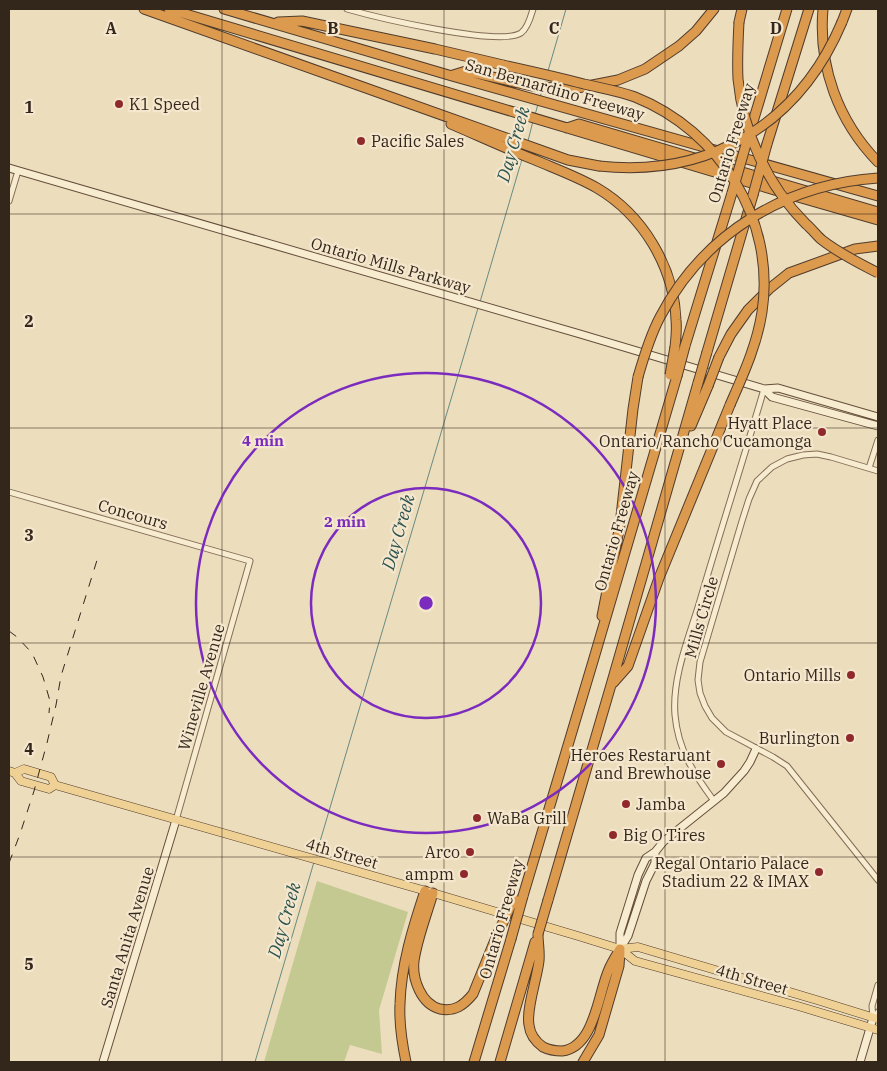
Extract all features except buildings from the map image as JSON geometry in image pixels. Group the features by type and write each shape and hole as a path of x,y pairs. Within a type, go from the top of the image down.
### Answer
{"highway":[{"path":"144,9 568,160 599,166 632,169 669,165 700,157 739,140 782,111 810,80 822,62 835,39 847,9"},
{"name":"San Bernardino Freeway","path":"169,9 878,220"},
{"name":"San Bernardino Freeway","path":"224,9 452,76 878,196"},
{"path":"452,76 466,71 532,86 572,89 618,80 644,69 685,41 714,9"},
{"path":"742,9 739,22 738,79 744,115 754,146 777,189 793,211 822,240 851,260 878,272"},
{"name":"Ontario Freeway","path":"474,1062 511,939 519,897 534,858 664,420 673,376 685,346 787,9"},
{"path":"500,1062 536,947 538,934 767,144 809,9"},
{"path":"823,9 822,40 826,67 836,98 856,136 878,162"},
{"path":"270,22 302,22 435,49 634,96 663,110 699,137 714,152 738,186 755,225 763,269 764,289 758,332 752,351 658,578 628,666 611,685"},
{"path":"380,94 576,177 623,207 644,230 659,256 670,285 676,320 673,376"},
{"path":"566,128 579,124 878,212"},
{"path":"594,658 620,525 638,377 651,336 670,299 696,265 726,235 762,211 801,193 842,182 878,178"},
{"path":"677,458 730,334 748,310 769,289 789,273 855,249 878,246"},
{"path":"429,892 414,963 417,982 424,998 432,1006 450,1010 461,1007 473,994 496,935 519,897"},
{"path":"406,1062 400,1021 401,984 404,963 429,892"},
{"path":"536,947 539,960 530,1009 529,1026 536,1041 548,1049 558,1051 570,1049 578,1044 592,1023 608,970 620,949"},
{"path":"583,1062 599,1035 619,966 620,949"}],"main road":[{"name":"Ontario Mills Parkway","path":"9,168 764,389 778,388 878,417"},
{"name":"Ontario Mills Parkway","path":"764,389 772,397 878,426"},
{"path":"620,949 620,933 638,875 646,858 738,779 750,762 756,749"},
{"name":"4th Street","path":"12,772 24,770 51,777 55,785 620,949 638,948 876,1016"},
{"name":"4th Street","path":"12,772 21,781 49,789 55,785"},
{"name":"Santa Anita Avenue","path":"103,1062 176,820"},
{"name":"4th Street","path":"620,949 635,961 874,1029"},
{"path":"860,1062 874,1029 876,1016"}],"street":[{"path":"347,9 477,36 505,36 521,33 531,17 533,9"},
{"path":"9,201 18,171"},
{"path":"714,801 686,759 675,717 675,692 680,667 764,389"},
{"path":"869,468 878,440"},
{"name":"Mills Circle","path":"878,470 824,456 803,455 787,459 772,467 757,481 740,526 700,662 698,680 701,698 715,722 726,732 787,766 878,880"},
{"name":"Concours","path":"9,492 250,561"},
{"name":"Wineville Avenue","path":"176,820 250,561"},
{"path":"876,1016 872,1006 878,985"}],"green space":[{"path":"317,881 408,912 379,1010 382,1054 350,1045 344,1062 264,1062"}],"waterway":[{"name":"Day Creek","path":"548,71 566,9"},
{"name":"Day Creek","path":"540,98 542,90"},
{"name":"Day Creek","path":"535,115 538,104"},
{"name":"Day Creek","path":"528,141 533,121"},
{"name":"Day Creek","path":"480,302 522,159"},
{"name":"Day Creek","path":"316,855 478,308"},
{"name":"Day Creek","path":"255,1062 314,862"}],"railway":[{"path":"9,863 34,791 56,705 61,676 98,557"},
{"path":"9,631 32,653 43,677 50,701 49,713"}],"place":[{"name":"K1 Speed","path":"119,104"},
{"name":"Pacific Sales","path":"361,141"},
{"name":"Hyatt Place Ontario/Rancho Cucamonga","path":"822,432"},
{"name":"Ontario Mills","path":"851,675"},
{"name":"Burlington","path":"850,738"},
{"name":"Heroes Restaruant and Brewhouse","path":"721,764"},
{"name":"Jamba","path":"626,804"},
{"name":"WaBa Grill","path":"477,818"},
{"name":"Big O Tires","path":"613,835"},
{"name":"Arco","path":"470,852"},
{"name":"Regal Ontario Palace Stadium 22 & IMAX","path":"819,872"},
{"name":"ampm","path":"464,874"}]}
